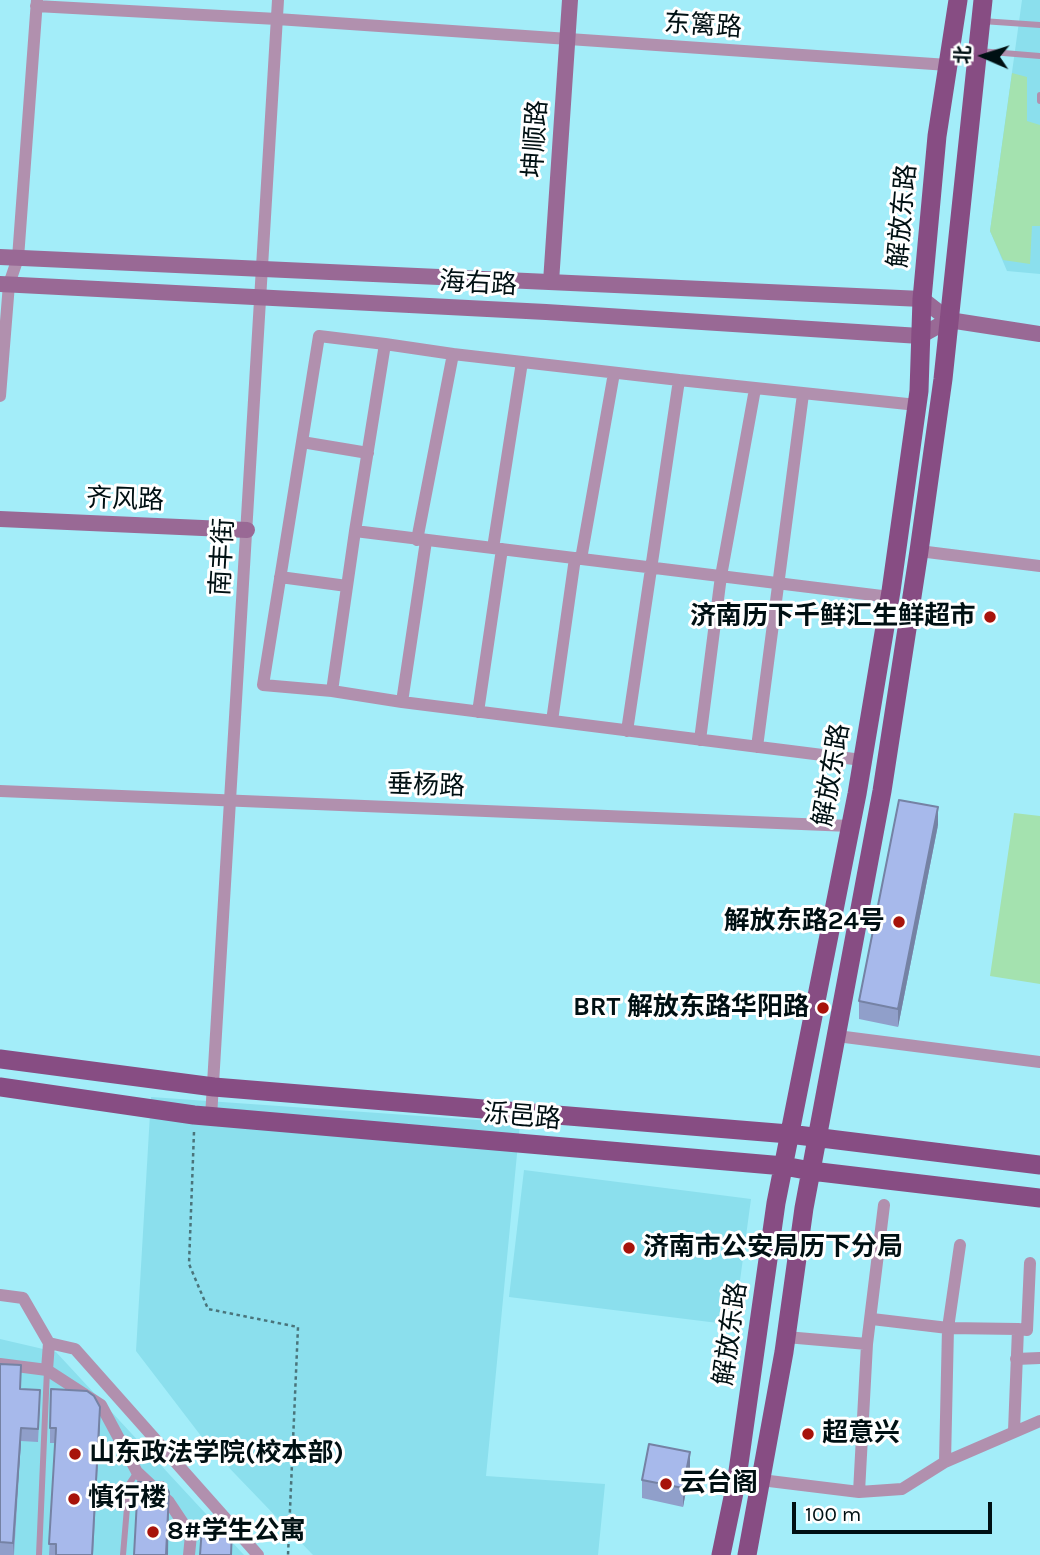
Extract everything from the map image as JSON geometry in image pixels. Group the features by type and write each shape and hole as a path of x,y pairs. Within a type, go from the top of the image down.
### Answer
{"main road":[{"name":"坤顺路","path":"551,282 570,0"},
{"name":"解放东路","path":"721,1555 737,1478 774,1217 850,826 890,597 917,405 922,299 937,135 958,0"},
{"name":"解放东路","path":"747,1555 786,1337 811,1171 882,791 919,551 943,379 983,0"},
{"name":"海右路","path":"0,257 922,299"},
{"name":"海右路","path":"5,284 546,312 920,336"},
{"path":"922,299 949,320 1040,334"},
{"path":"920,336 949,320"},
{"name":"齐风路","path":"0,519 247,530"},
{"name":"泺邑路","path":"0,1059 215,1087 789,1134 1040,1165"},
{"name":"泺邑路","path":"0,1087 203,1116 784,1166 1040,1198"}],"street":[{"name":"南丰街","path":"203,1116 215,1087 278,0"},
{"name":"东篱路","path":"36,3 948,65"},
{"path":"0,396 5,284 18,258 36,3"},
{"path":"862,760 332,691 263,685 318,336 614,373 917,405"},
{"path":"332,691 385,344"},
{"path":"402,702 422,540 453,354"},
{"path":"478,712 522,362"},
{"path":"552,721 578,559 614,373"},
{"path":"627,730 679,380"},
{"path":"700,740 721,576 755,389"},
{"path":"757,747 803,394"},
{"path":"302,442 368,453"},
{"path":"355,531 890,597"},
{"path":"919,551 1040,566"},
{"path":"280,578 347,586"},
{"name":"垂杨路","path":"0,791 850,826"},
{"path":"837,1036 1040,1062"},
{"path":"859,1492 867,1344 884,1205"},
{"path":"945,1462 948,1328 960,1245"},
{"path":"872,1319 948,1328 1027,1330 1030,1263"},
{"path":"0,1294 23,1298 49,1343 47,1370"},
{"path":"1014,1431 1018,1329"},
{"path":"786,1337 867,1344"},
{"path":"49,1343 75,1349 258,1555"},
{"path":"1016,1359 1040,1359"},
{"path":"0,1364 47,1370 101,1405 137,1472 169,1502 191,1535 189,1555"},
{"path":"761,1480 859,1492 902,1489 945,1462 1040,1421"}],"lane":[{"path":"981,21 1040,25"},
{"path":"977,51 1040,56"},
{"path":"1040,95 1040,101"},
{"path":"38,1555 47,1370"},
{"path":"123,1555 129,1484 137,1472"}],"path":[{"path":"203,1116 189,1265 208,1309 298,1327 288,1555"}],"shaded area":[{"path":"1022,0 1040,0 1040,274 1007,271 990,231"},
{"path":"151,1097 520,1123 486,1476 605,1484 598,1555 313,1555 211,1449 136,1351"},
{"name":"济南市公安局历下分局","path":"524,1170 751,1199 734,1325 509,1297"},
{"name":"山东政法学院(校本部)","path":"0,1339 56,1352 244,1555 0,1555"}],"green space":[{"path":"1012,73 1027,77 1027,121 1040,125 1040,226 1032,226 1030,264 1003,260 990,231"},
{"path":"1014,813 1040,816 1040,984 990,976"}],"building":[{"name":"解放东路24号","path":"899,800 938,807 898,1009 859,1001"},
{"path":"0,1364 21,1365 20,1389 40,1390 38,1429 21,1428 13,1543 0,1542"},
{"path":"51,1389 87,1391 94,1396 100,1407 92,1555 56,1555 56,1544 49,1544 56,1428 50,1428"},
{"path":"649,1444 690,1452 683,1488 642,1480"},
{"name":"8#学生公寓","path":"138,1482 163,1482 169,1492 166,1555 134,1555"},
{"path":"202,1527 232,1529 231,1555 200,1555"}],"place":[{"name":"济南历下千鲜汇生鲜超市","path":"990,617"},
{"name":"解放东路24号","path":"899,922"},
{"name":"BRT 解放东路华阳路","path":"823,1008"},
{"name":"济南市公安局历下分局","path":"629,1248"},
{"name":"超意兴","path":"808,1434"},
{"name":"山东政法学院(校本部)","path":"75,1454"},
{"name":"云台阁","path":"666,1484"},
{"name":"慎行楼","path":"74,1499"},
{"name":"8#学生公寓","path":"153,1532"}]}
